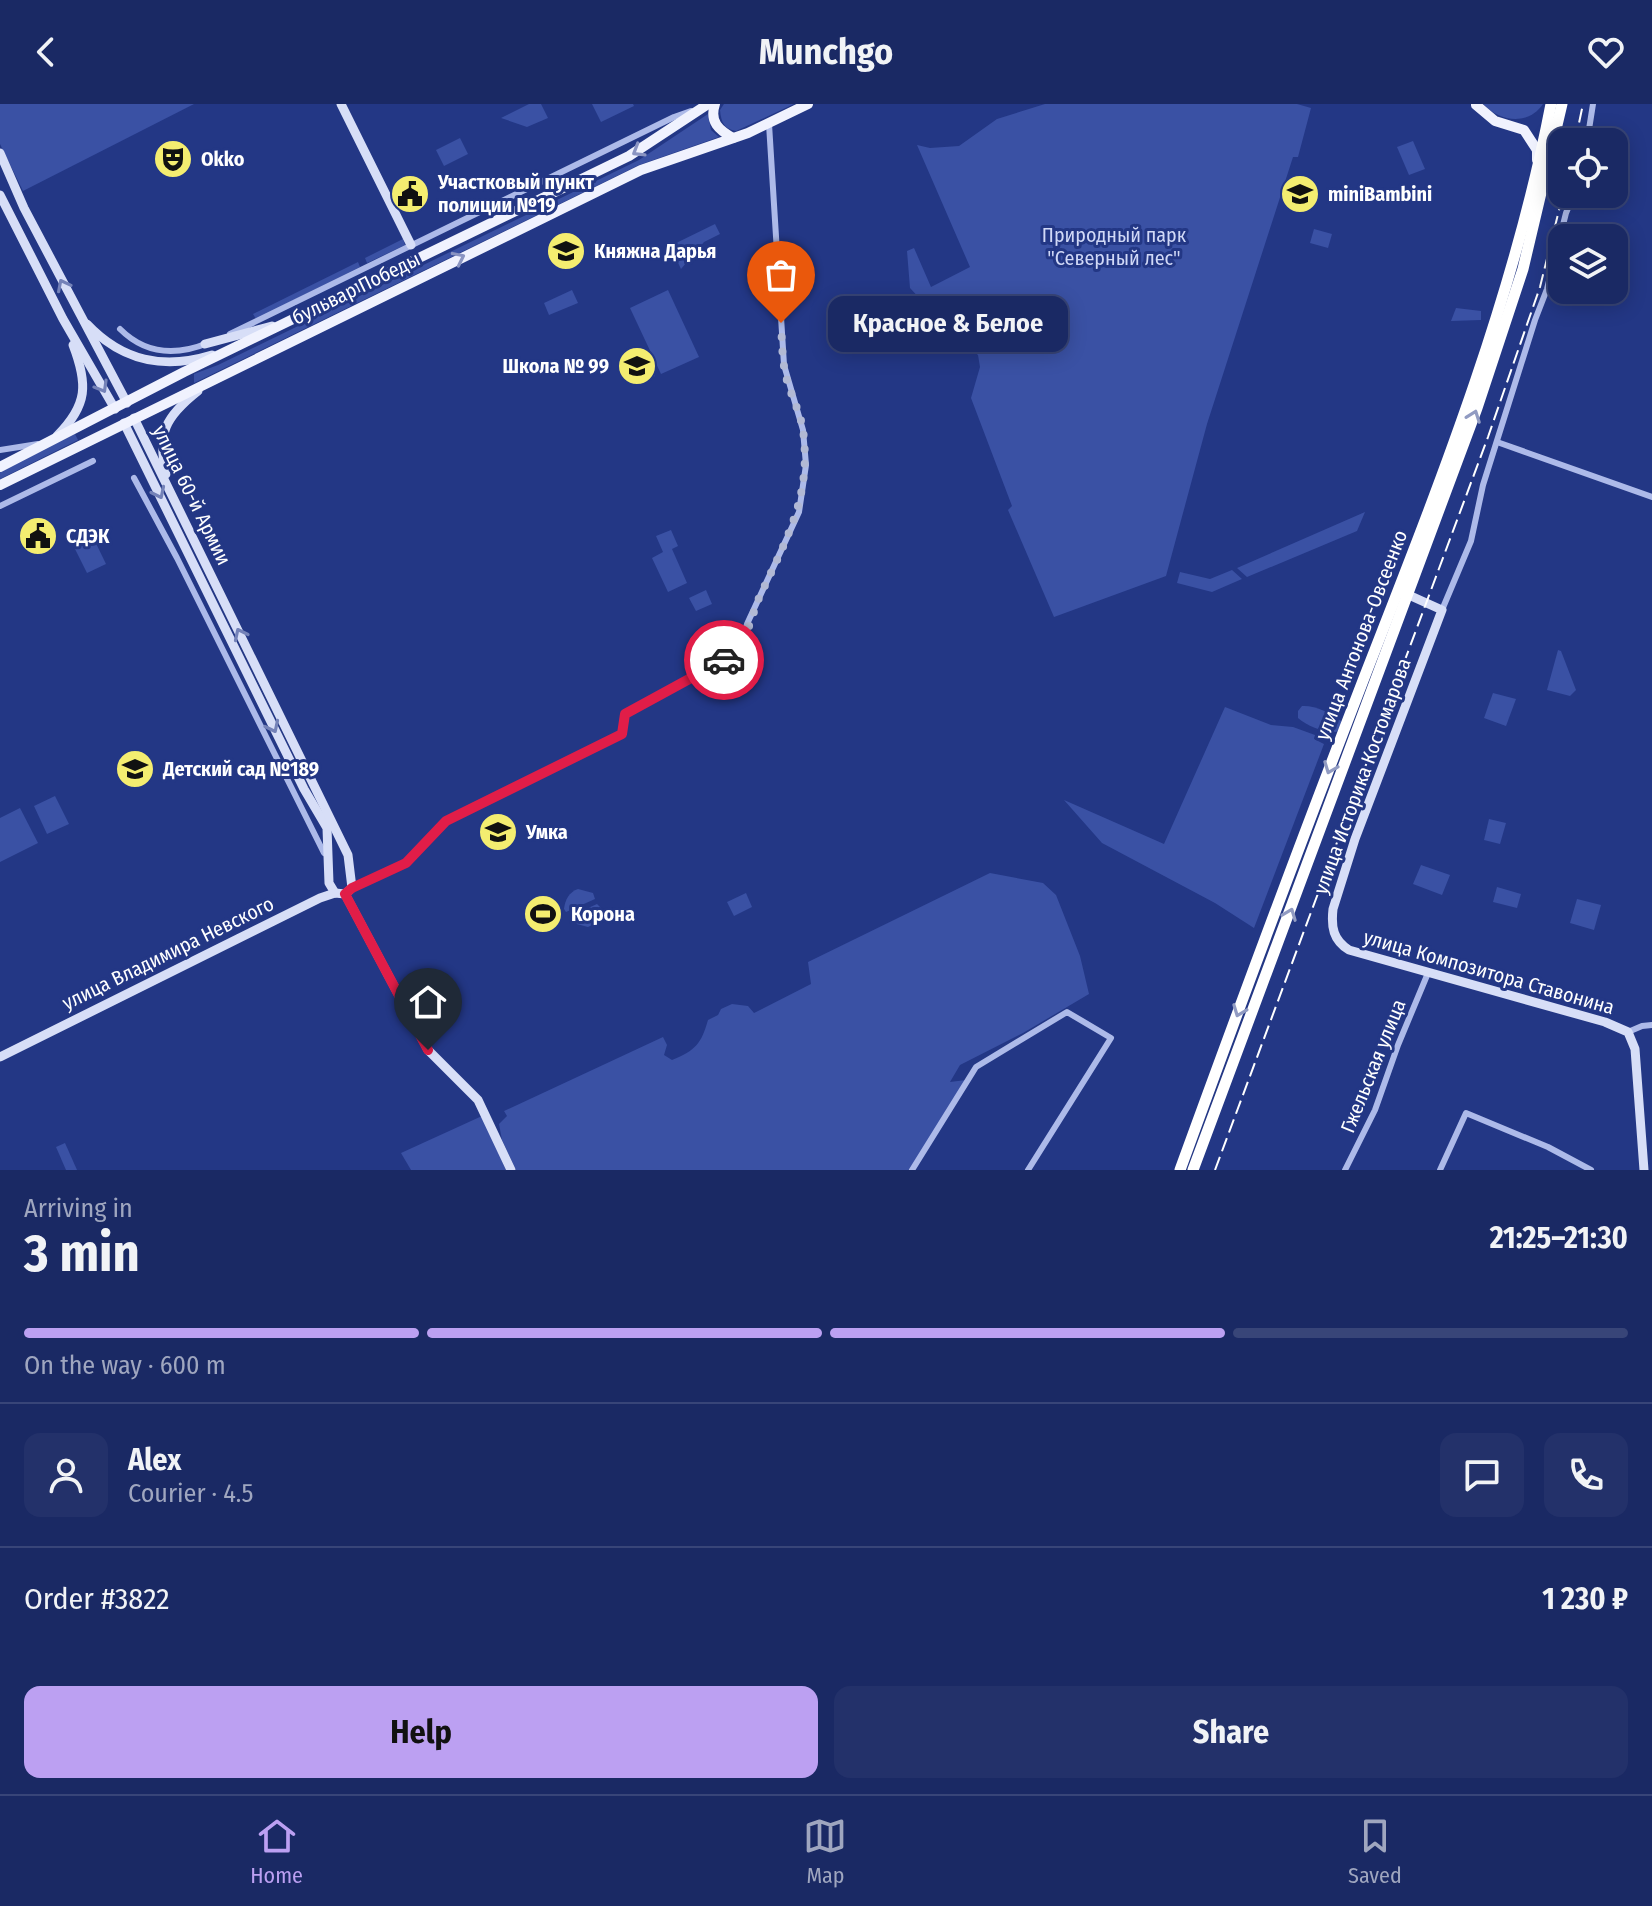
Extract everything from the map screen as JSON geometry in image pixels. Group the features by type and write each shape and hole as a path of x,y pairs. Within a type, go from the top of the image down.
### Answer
{"highway":[{"name":"улица Антонова-Овсеенко","path":"1550,128 1551,104"},
{"name":"улица Антонова-Овсеенко","path":"1552,128 1562,104"},
{"name":"улица Антонова-Овсеенко","path":"1180,1170 1192,1163 1403,592 1496,319 1548,139"},
{"name":"улица Антонова-Овсеенко","path":"1403,592 1441,509 1506,324 1537,216 1548,147"}],"main road":[{"path":"715,104 715,123 733,138"},
{"name":"бульвар Победы","path":"0,485 641,170 769,124 808,104"},
{"path":"1475,104 1495,121 1548,134"},
{"name":"бульвар Победы","path":"0,467 184,372 629,156 705,106"},
{"path":"1526,130 1537,150 1538,166"},
{"name":"улица 60-й Армии","path":"127,403 129,421"},
{"name":"улица 60-й Армии","path":"115,409 129,421"}],"street":[{"path":"341,104 411,245"},
{"path":"1589,128 1593,104"},
{"path":"205,344 261,320 674,117 705,106"},
{"name":"улица Владимира Невского","path":"0,1057 406,863 446,821 622,734 625,714 730,656 741,645 747,624 799,512 806,465 799,412 784,365 769,124"},
{"name":"улица 60-й Армии","path":"0,153 24,208 127,403"},
{"name":"улица 60-й Армии","path":"0,195 63,319 115,409"},
{"name":"улица Историка Костомарова","path":"1349,950 1335,937 1333,909 1355,839 1471,541 1477,509 1547,289 1568,208"},
{"path":"78,314 117,350 152,362 191,360 242,346"},
{"path":"0,450 51,442 72,418 83,391 80,363 63,319"},
{"path":"120,329 133,341 156,350 182,351 295,320"},
{"path":"170,489 161,449 165,428 172,414 213,379"},
{"name":"улица 60-й Армии","path":"129,421 207,592 304,789 327,828 329,883 344,892 428,1050 478,1100 511,1170"},
{"name":"улица 60-й Армии","path":"129,421 170,489 348,855"},
{"path":"1497,442 1652,497"},
{"path":"0,506 93,461"},
{"path":"134,478 326,852 337,848 348,855 344,892"},
{"path":"207,592 217,586"},
{"path":"1403,592 1442,610"},
{"name":"улица Композитора Ставонина","path":"1349,950 1624,1030 1652,1025"},
{"name":"Гжельская улица","path":"1345,1170 1375,1110 1428,973"},
{"path":"912,1170 976,1067 1067,1012 1111,1038 1028,1170"},
{"path":"1624,1030 1635,1049 1644,1170"},
{"path":"1440,1170 1466,1113 1548,1147 1591,1170"}],"green space":[{"path":"0,104 194,104 23,191 0,144"},
{"path":"529,104 541,104 548,118 527,127 501,118"},
{"path":"592,104 633,104 634,106 601,122"},
{"path":"724,104 794,104 736,131 726,127 722,121 720,110"},
{"name":"Природный парк \"Северный лес\"","path":"1045,104 1297,104 1311,108 1298,157 1293,157 1207,424 1166,576 1054,617 1008,510 1012,506 971,398 980,367 978,355 949,330 910,288 907,251 914,248 931,287 970,267 917,145 930,148 959,146 997,119"},
{"path":"1483,104 1543,104 1530,116 1514,119 1497,115"},
{"path":"708,114 711,130 719,137 639,165 194,383 194,374 639,160"},
{"path":"460,138 468,154 444,166 436,150"},
{"path":"1413,141 1425,169 1409,175 1397,147"},
{"path":"715,224 720,234 704,242 681,269 670,246"},
{"path":"1314,229 1332,234 1328,248 1310,243"},
{"path":"403,239 405,245 367,263 365,258"},
{"path":"358,262 360,267 256,319 253,314"},
{"path":"572,290 578,303 549,315 544,303"},
{"path":"668,290 699,357 661,374 630,308"},
{"path":"1456,308 1481,311 1481,320 1451,321"},
{"path":"642,347 655,376 636,385 623,356"},
{"path":"75,434 78,440 0,479 0,471"},
{"path":"1365,512 1357,531 1247,577 1237,568"},
{"path":"671,530 678,546 672,549 687,583 668,592 652,558 663,552 656,536"},
{"path":"91,533 106,564 87,573 72,543"},
{"path":"1232,570 1242,579 1212,592 1177,583 1180,572 1210,579"},
{"path":"706,590 712,604 696,611 689,598"},
{"path":"1558,650 1576,690 1570,696 1547,690"},
{"path":"1493,693 1516,699 1506,726 1484,718"},
{"path":"1302,706 1333,715 1341,721 1341,728 1331,732 1306,724 1298,718"},
{"path":"1225,707 1271,725 1293,727 1315,735 1314,739 1324,744 1254,928 1215,903 1102,843 1064,800 1164,844"},
{"path":"55,796 69,824 47,834 34,806"},
{"path":"20,808 38,843 0,862 0,818"},
{"path":"1489,819 1506,823 1500,844 1484,840"},
{"path":"1421,865 1450,875 1442,895 1413,884"},
{"path":"990,873 1043,883 1056,895 1080,956 1089,994 960,1065 950,1082 966,1080 912,1170 516,1170 502,1140 499,1124 507,1116 504,1111 663,1037 667,1045 664,1055 672,1060 696,1045 708,1020 718,1015 721,1009 732,1004 748,1006 754,1013 811,984 808,962"},
{"path":"1497,887 1521,894 1517,908 1493,902"},
{"path":"578,889 593,893 595,899 566,912 566,900"},
{"path":"746,893 752,907 734,916 727,902"},
{"path":"1577,899 1601,905 1594,930 1570,923"},
{"path":"597,904 602,909 596,923 588,927 573,923 573,915"},
{"path":"482,1116 506,1170 411,1170 401,1153"},
{"path":"65,1143 77,1170 66,1170 56,1147"}],"railway":[{"path":"1578,128 1583,104"},
{"path":"1215,1170 1488,437 1540,287 1560,208"}],"way so far":[{"path":"724,660 741,645 747,624 799,512 806,465 803,430 786,379 781,323"}],"place":[{"name":"Okko","path":"173,159"},
{"name":"Участковый пункт полиции №19","path":"410,194"},
{"name":"miniBambini","path":"1300,194"},
{"name":"Княжна Дарья","path":"566,251"},
{"name":"Красное & Белое","path":"781,323"},
{"name":"Школа № 99","path":"637,366"},
{"name":"СДЭК","path":"38,536"},
{"name":"Детский сад №189","path":"135,769"},
{"name":"Умка","path":"498,832"},
{"name":"Корона","path":"543,914"}],"route":[{"path":"428,1050 345,894 406,863 446,821 622,734 625,714 724,660"}]}
